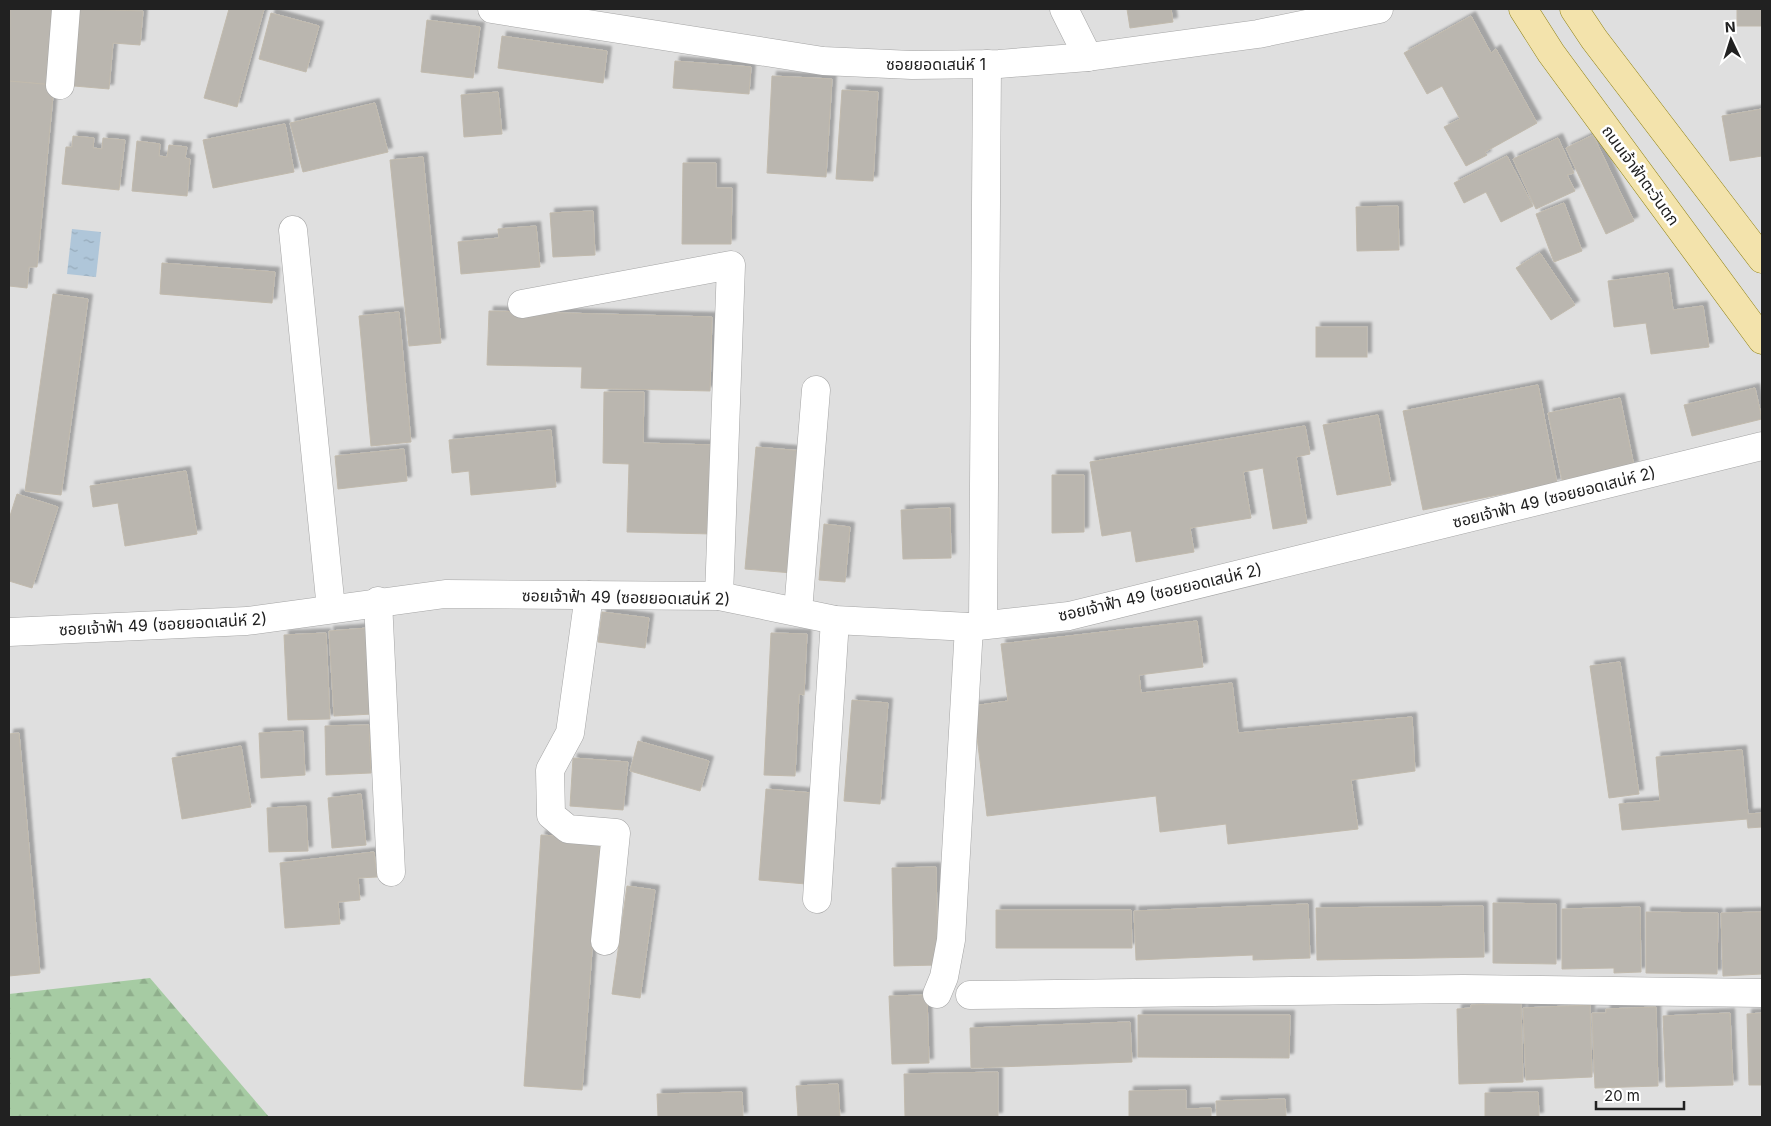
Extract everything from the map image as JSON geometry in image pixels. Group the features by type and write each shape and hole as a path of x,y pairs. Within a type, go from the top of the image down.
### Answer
{"main road":[{"name":"ถนนเจ้าฟ้าตะวันตก","path":"1523,9 1551,53 1762,340"},
{"path":"1574,9 1762,260"}],"street":[{"path":"60,85 66,9"},
{"name":"ซอยยอดเสน่ห์ 1","path":"492,9 823,61 912,65 987,64 1088,57 1258,34 1379,9"},
{"path":"1064,9 1088,57"},
{"path":"937,994 944,977 950,940 976,626 987,64"},
{"path":"293,230 331,609"},
{"path":"522,304 731,265 719,596"},
{"path":"798,611 816,390"},
{"name":"ซอยเจ้าฟ้า 49 (ซอยยอดเสน่ห์ 2)","path":"9,632 247,621 445,594 719,596 835,620 976,626 1069,616 1762,446"},
{"path":"589,594 570,733 550,770 551,815 568,829 616,833 605,941"},
{"path":"378,602 391,872"},
{"path":"817,899 835,620"},
{"path":"970,995 1463,989 1762,993"}],"shaded area":[{"path":"9,9 1762,9 1762,1117 9,1117"}],"green space":[{"path":"150,978 269,1117 9,1117 9,994"}],"water":[{"path":"72,229 101,232 96,277 67,274"}],"building":[{"path":"10,9 62,9 54,85 9,81"},
{"path":"80,9 143,11 140,45 113,43 109,89 74,86"},
{"path":"229,9 264,9 237,107 204,98"},
{"path":"1127,9 1171,9 1173,22 1130,28"},
{"path":"1737,9 1762,9 1762,26 1737,26"},
{"path":"271,13 319,26 306,72 259,59"},
{"path":"1471,16 1491,53 1496,49 1537,123 1485,152 1487,155 1466,166 1444,127 1460,119 1442,86 1427,94 1404,53"},
{"path":"427,20 480,27 473,78 421,72"},
{"path":"502,36 607,51 603,83 498,68"},
{"path":"675,61 751,67 749,94 673,88"},
{"path":"772,76 832,79 826,177 767,173"},
{"path":"9,81 54,85 37,267 29,267 27,288 9,286"},
{"path":"842,90 878,92 873,181 836,179"},
{"path":"498,92 502,134 464,137 461,95"},
{"path":"375,103 388,152 303,172 290,123"},
{"path":"1762,109 1762,156 1730,161 1722,116"},
{"path":"285,124 294,172 213,188 203,140"},
{"path":"1593,135 1634,221 1606,234 1566,148"},
{"path":"73,136 94,138 93,148 102,149 103,138 125,140 119,190 62,184 66,147 72,147"},
{"path":"1558,138 1574,173 1567,175 1575,191 1536,209 1513,159"},
{"path":"137,141 160,144 159,156 167,157 169,145 187,147 185,158 190,159 187,196 132,191"},
{"path":"1507,156 1533,206 1501,222 1486,192 1464,203 1454,183"},
{"path":"423,157 441,343 409,346 390,160"},
{"path":"683,163 716,163 716,188 732,188 731,244 682,244"},
{"path":"1564,203 1582,251 1554,262 1536,214"},
{"path":"1398,206 1399,250 1357,251 1356,207"},
{"path":"593,211 595,255 553,257 550,213"},
{"path":"536,226 540,267 461,274 458,242 499,238 498,229"},
{"path":"1540,253 1575,305 1551,320 1516,268"},
{"path":"162,263 275,272 272,303 160,294"},
{"path":"1668,273 1673,310 1703,306 1709,347 1651,354 1646,323 1614,327 1608,281"},
{"path":"53,294 88,299 61,495 25,491"},
{"path":"489,311 712,317 710,391 581,388 582,367 487,365"},
{"path":"399,312 411,442 371,446 359,316"},
{"path":"1316,327 1367,327 1367,357 1316,357"},
{"path":"1538,385 1557,483 1423,510 1403,411"},
{"path":"1755,388 1762,419 1692,436 1684,405"},
{"path":"604,392 644,392 643,443 713,445 712,534 627,532 629,464 603,463"},
{"path":"1620,398 1634,466 1562,480 1548,413"},
{"path":"1378,415 1391,485 1337,495 1323,425"},
{"path":"1305,426 1310,454 1296,457 1307,523 1273,529 1263,468 1243,472 1251,518 1190,528 1194,552 1136,562 1131,531 1102,536 1090,462"},
{"path":"551,430 556,487 471,495 469,471 452,473 449,440"},
{"path":"756,447 803,451 792,573 745,569"},
{"path":"404,449 407,481 338,489 335,456"},
{"path":"186,471 197,534 125,546 118,503 93,507 90,486"},
{"path":"1052,475 1084,475 1084,532 1052,533"},
{"path":"17,494 58,507 32,588 9,581 9,519"},
{"path":"950,508 951,558 903,559 901,510"},
{"path":"824,524 850,527 845,582 819,580"},
{"path":"602,612 649,618 645,648 598,642"},
{"path":"1197,621 1203,667 1139,675 1141,693 1232,683 1238,733 1412,717 1415,771 1351,780 1358,829 1228,844 1226,824 1160,832 1156,796 987,816 973,706 1008,701 1001,644"},
{"path":"368,628 373,714 334,716 329,631"},
{"path":"326,633 330,719 288,720 284,635"},
{"path":"771,633 807,634 804,695 799,694 795,776 764,775"},
{"path":"1620,662 1639,794 1609,798 1590,666"},
{"path":"852,700 888,703 880,804 844,801"},
{"path":"369,725 371,773 326,775 325,726"},
{"path":"303,731 305,775 261,778 259,733"},
{"path":"19,733 40,973 9,976 9,734"},
{"path":"638,741 709,761 700,791 630,771"},
{"path":"241,746 251,807 182,819 172,758"},
{"path":"1742,750 1748,814 1762,813 1762,827 1748,828 1747,819 1622,830 1619,804 1660,801 1656,757"},
{"path":"573,758 628,762 623,810 570,806"},
{"path":"766,789 813,793 806,884 759,880"},
{"path":"361,794 366,845 332,848 328,798"},
{"path":"306,806 308,851 269,852 267,808"},
{"path":"541,835 600,839 582,1090 524,1086"},
{"path":"374,852 377,877 358,878 360,900 338,902 340,924 285,928 280,863"},
{"path":"936,867 938,965 894,966 892,868"},
{"path":"627,886 655,890 640,998 612,994"},
{"path":"1493,903 1556,904 1556,964 1493,963"},
{"path":"1308,904 1310,958 1253,960 1253,955 1136,960 1134,911"},
{"path":"1483,906 1484,957 1317,960 1316,908"},
{"path":"1640,907 1641,972 1614,973 1614,968 1562,969 1562,909"},
{"path":"996,910 1131,910 1132,948 996,948"},
{"path":"1646,912 1718,913 1717,974 1646,973"},
{"path":"1762,912 1762,974 1723,976 1721,913"},
{"path":"927,995 929,1063 892,1064 889,996"},
{"path":"1521,1003 1523,1082 1459,1084 1457,1009 1471,1008 1471,1005"},
{"path":"1590,1005 1592,1077 1526,1080 1523,1008"},
{"path":"1656,1007 1658,1086 1595,1088 1592,1013 1606,1013 1606,1009"},
{"path":"1730,1013 1733,1085 1666,1087 1663,1016"},
{"path":"1762,1013 1762,1085 1749,1085 1747,1014"},
{"path":"1138,1015 1290,1015 1289,1058 1138,1057"},
{"path":"1130,1022 1132,1062 971,1068 970,1028"},
{"path":"998,1072 998,1117 905,1117 904,1074"},
{"path":"838,1084 840,1117 798,1117 796,1086"},
{"path":"1186,1090 1186,1109 1211,1108 1211,1117 1129,1117 1129,1091"},
{"path":"742,1092 743,1117 658,1117 657,1094"},
{"path":"1538,1092 1539,1117 1485,1117 1485,1093"},
{"path":"1285,1099 1286,1117 1217,1117 1216,1101"}]}
